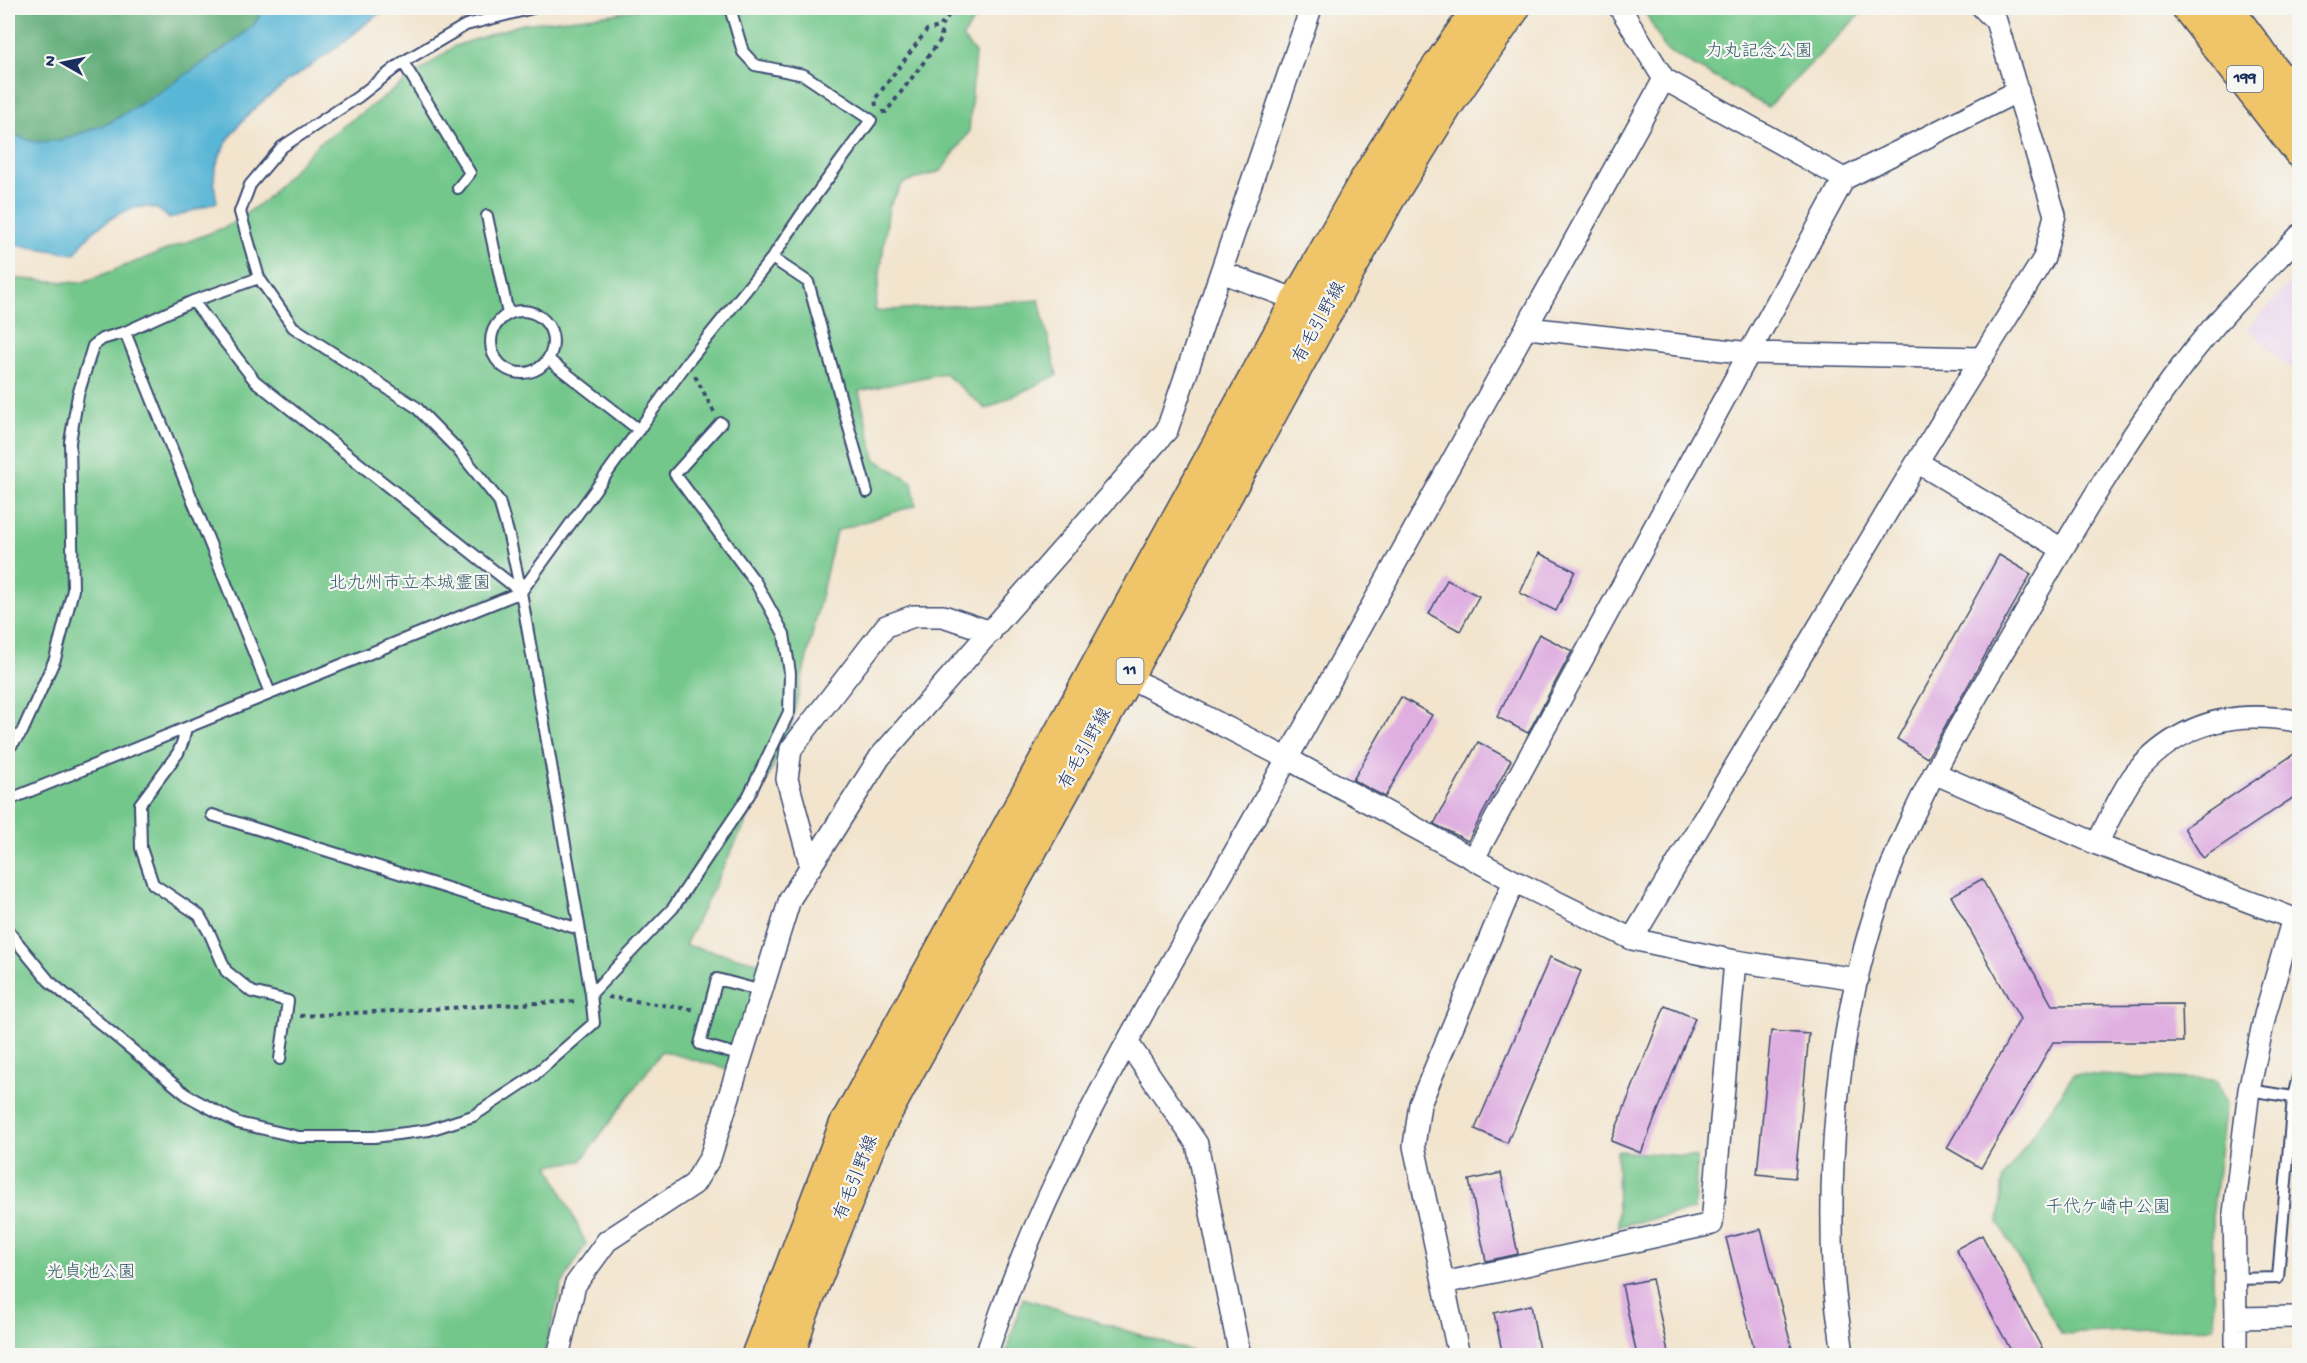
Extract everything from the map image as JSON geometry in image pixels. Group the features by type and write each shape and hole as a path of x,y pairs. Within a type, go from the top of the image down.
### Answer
{"main road":[{"name":"有毛引野線","path":"758,1356 846,1125 1113,669 1312,306 1363,186 1414,103 1480,8"},
{"name":"有毛引野線","path":"1312,306 1387,201 1446,105 1514,8"},
{"name":"199","path":"2189,8 2288,98"},
{"name":"199","path":"2226,8 2288,98 2300,151"},
{"name":"有毛引野線","path":"788,1356 800,1319 871,1139 1113,669"}],"street":[{"path":"558,1356 575,1285 607,1241 694,1184 711,1158 790,899 880,757 1167,430 1311,8"},
{"path":"1620,8 1664,79 1844,179"},
{"path":"1632,939 1917,462 2044,258 2055,215 1996,21 1983,8"},
{"path":"986,1356 1000,1314 1055,1178 1664,79"},
{"path":"1474,858 1844,179 2018,91"},
{"path":"1843,1356 1833,1272 1832,1186 1839,1077 1858,979 1876,910 1905,834 1934,773 2062,549 2147,414 2184,363 2239,298 2300,235"},
{"path":"1221,272 1312,306"},
{"path":"1528,328 1750,352 1981,358"},
{"path":"1917,462 2062,549"},
{"path":"811,867 787,779 791,749 886,626 914,616 943,616 991,632"},
{"path":"1113,669 1288,759 1514,881 1632,939 1735,961 1858,979"},
{"path":"2097,844 2139,769 2176,736 2224,718 2276,717 2300,722"},
{"path":"1934,773 2097,844 2296,920 2265,1015 2249,1090 2234,1213 2236,1356"},
{"path":"1460,1356 1414,1146 1420,1104 1514,881"},
{"path":"1444,1283 1712,1224 1735,961"},
{"path":"1128,1043 1197,1144 1240,1356"},
{"path":"2236,1318 2300,1317"}],"lane":[{"path":"8,931 50,981 188,1096 238,1123 299,1137 374,1137 429,1130 473,1116 531,1078 594,1023 591,994 521,592 499,501 458,450 416,406 292,327 259,278 240,212 250,185 282,147 358,97 403,62 466,25 533,8"},
{"path":"8,800 521,592 687,363 772,258 871,120 804,75 755,65 743,52 730,8"},
{"path":"403,62 470,173 458,188"},
{"path":"487,216 508,314"},
{"path":"772,258 808,282 867,492"},
{"path":"8,749 22,732 55,659 74,590 70,442 78,394 93,346 102,339 125,332 193,301 259,278"},
{"path":"193,301 255,381 521,592"},
{"path":"525,311 532,313 540,316 551,328 554,345 549,360 536,371 520,374 505,369 494,356 491,340 496,325 508,314 525,311"},
{"path":"125,332 270,693"},
{"path":"549,360 639,430"},
{"path":"591,994 673,908 749,795 789,712 790,673 784,633 756,583 675,474 720,423"},
{"path":"186,728 178,753 140,804 141,848 153,884 199,915 226,971 252,992 288,1001 291,1017 280,1059"},
{"path":"212,815 579,929"},
{"path":"742,1056 699,1044 717,979 762,991"},
{"path":"2235,1279 2278,1278 2293,1097 2300,1069"},
{"path":"2249,1090 2293,1097"}],"path":[{"path":"940,27 942,38 886,112 877,113 875,99 927,30 940,27 954,8"},
{"path":"687,363 720,423"},
{"path":"291,1017 587,1000 591,994 708,1012"}],"shaded area":[{"path":"2299,273 2299,376 2248,328"}],"green space":[{"path":"8,8 264,8 254,25 231,44 109,123 60,141 35,142 8,133"},
{"name":"北九州市立本城霊園","path":"642,8 982,8 962,38 975,53 969,132 941,171 903,183 889,206 875,311 1039,300 1057,375 986,409 944,373 859,391 875,459 912,482 916,505 836,531 789,735 685,945 762,963 732,1070 662,1051 581,1161 549,1165 586,1244 562,1284 544,1354 8,1355 8,278 81,283 228,226 265,200 318,144 455,46 522,24 614,14"},
{"name":"力丸記念公園","path":"1643,8 1866,8 1768,107 1666,50"},
{"name":"千代ケ崎中公園","path":"2074,1074 2216,1080 2226,1104 2212,1217 2214,1327 2061,1334 1999,1223 2003,1179"},
{"path":"1617,1151 1697,1157 1694,1210 1618,1226"},
{"path":"1023,1298 1203,1355 1232,1347 1234,1356 1005,1356"}],"water":[{"path":"264,8 388,8 280,87 247,116 233,132 222,150 215,170 217,202 169,219 154,208 143,207 120,213 98,227 75,254 8,244 8,133 35,142 60,141 109,123 231,44 254,25"}],"building":[{"path":"1539,553 1575,571 1556,611 1520,593"},
{"path":"1999,555 2031,574 1927,758 1897,739"},
{"path":"1447,580 1479,596 1460,631 1429,614"},
{"path":"1539,634 1572,651 1528,733 1497,717"},
{"path":"1401,697 1432,715 1385,797 1353,780"},
{"path":"1478,742 1511,760 1468,841 1434,824"},
{"path":"2300,750 2300,793 2203,858 2184,828"},
{"path":"1982,879 2052,1005 2182,1004 2183,1042 2053,1042 1981,1168 1947,1148 2020,1019 1951,896"},
{"path":"1550,957 1581,971 1507,1143 1475,1129"},
{"path":"1665,1006 1695,1018 1641,1153 1611,1141"},
{"path":"1771,1031 1809,1034 1795,1178 1757,1174"},
{"path":"1501,1173 1518,1254 1486,1261 1469,1180"},
{"path":"1761,1229 1794,1356 1756,1356 1726,1238"},
{"path":"1982,1235 2046,1356 2014,1356 1956,1249"},
{"path":"1652,1279 1669,1356 1637,1356 1622,1285"},
{"path":"1531,1305 1540,1356 1503,1356 1494,1313"}],"park label":[{"name":"光貞池公園","path":"91,1273"}]}
